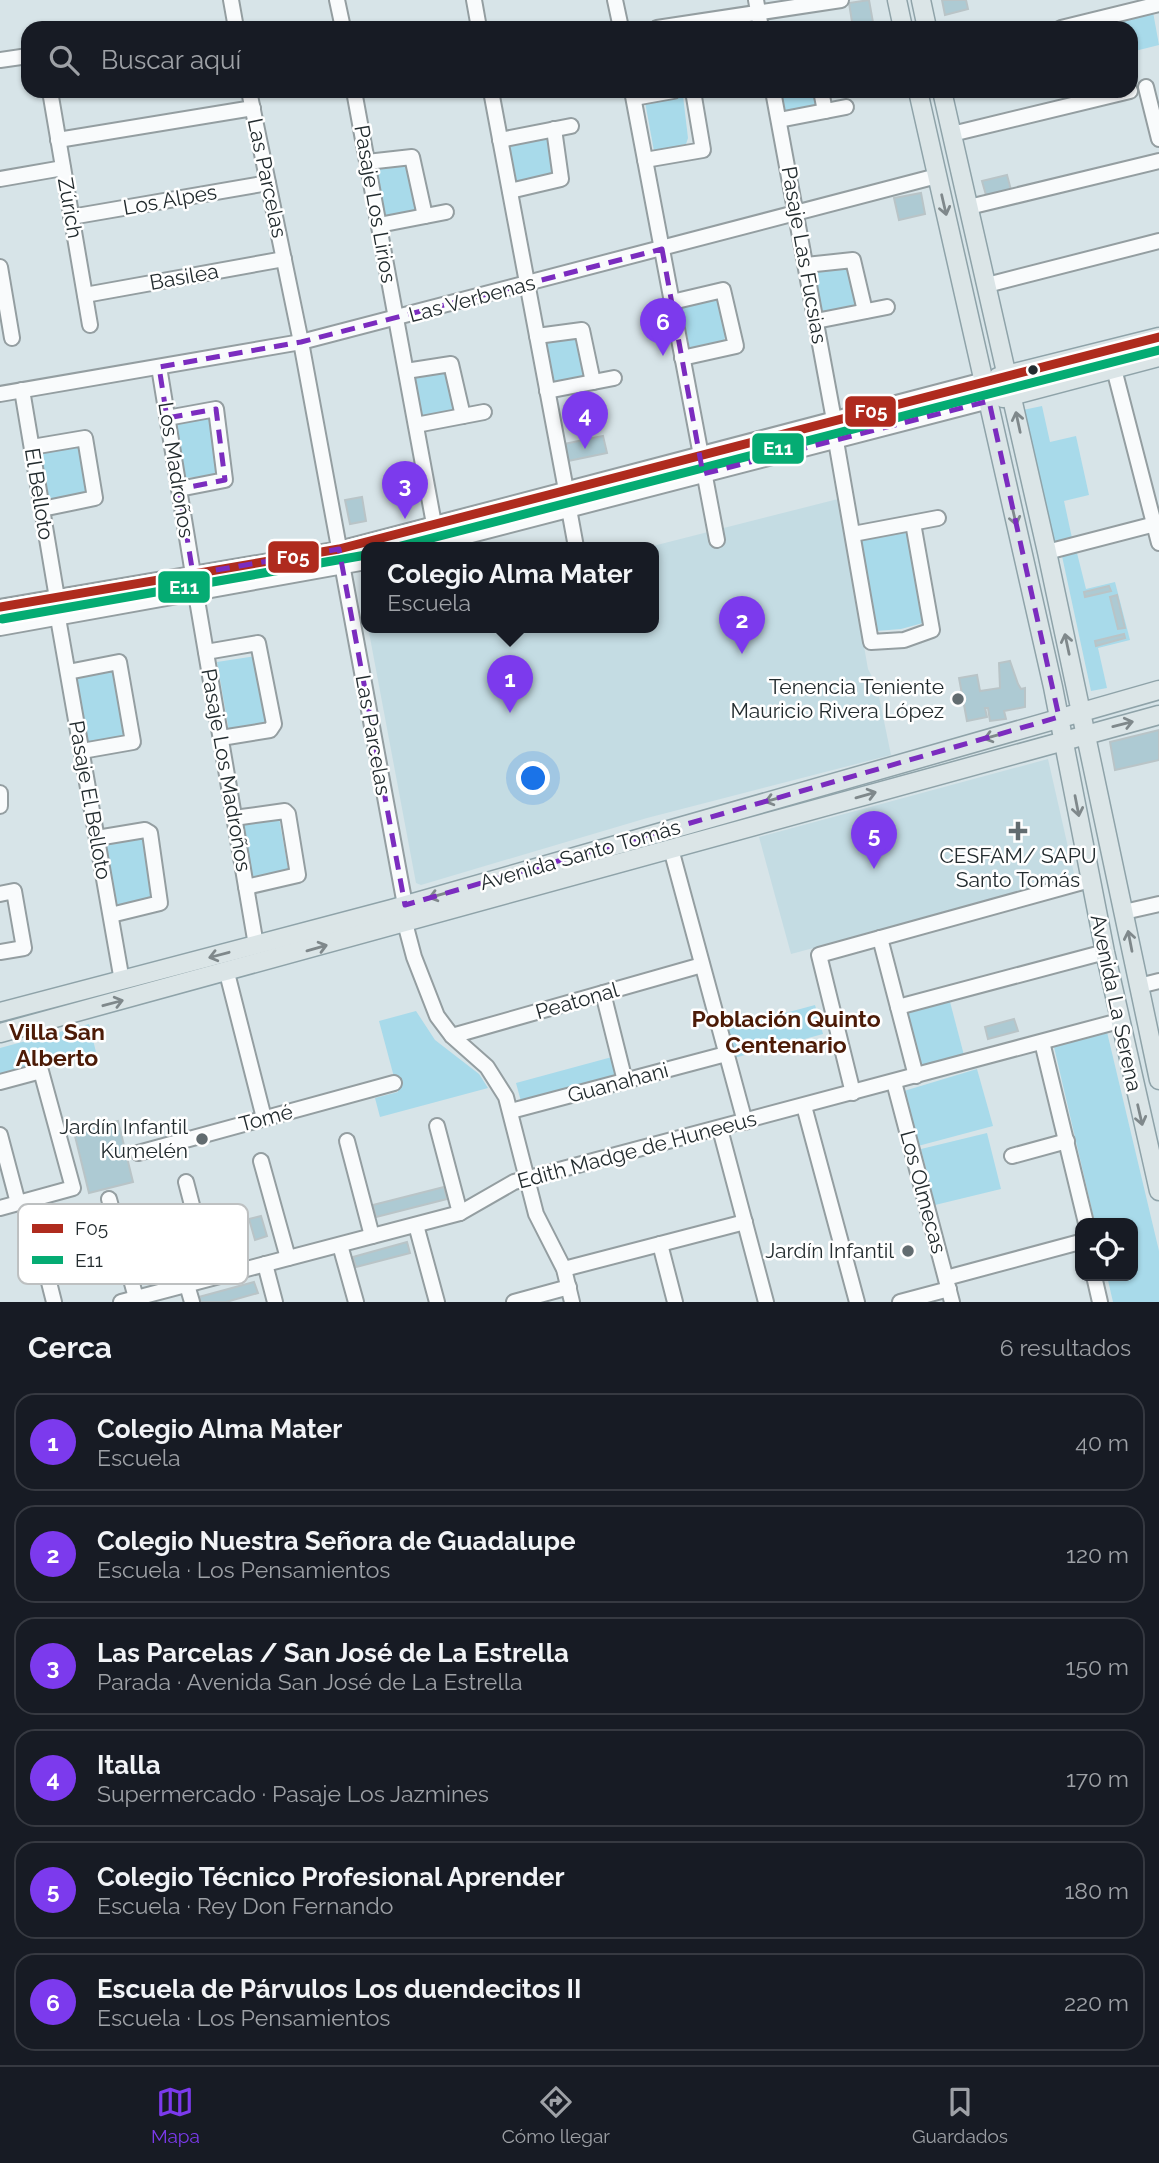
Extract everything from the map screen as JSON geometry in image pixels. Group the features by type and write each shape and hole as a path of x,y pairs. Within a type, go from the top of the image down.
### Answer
{"main road":[{"path":"897,0 902,21"},
{"path":"921,0 926,21"},
{"name":"Avenida La Serena","path":"920,98 1062,730 1119,1021 1159,1191"},
{"name":"Avenida La Serena","path":"944,98 1047,552 1157,1060 1159,1080"},
{"path":"984,380 1159,337"},
{"path":"989,401 1159,357"},
{"name":"Avenida Santo Tomás","path":"1084,724 1159,690"},
{"name":"Avenida Santo Tomás","path":"0,1012 1084,724 1159,715"},
{"name":"Avenida Santo Tomás","path":"0,1033 227,973 671,849 1062,730"}],"street":[{"path":"230,0 234,21"},
{"path":"337,0 342,21"},
{"path":"474,0 478,21"},
{"path":"615,0 620,21"},
{"path":"689,21 757,6 841,0"},
{"path":"1104,21 1127,6 1159,4"},
{"path":"0,60 21,57"},
{"path":"1152,85 1159,139"},
{"name":"Zúrich","path":"51,98 90,325"},
{"name":"Las Parcelas","path":"251,98 302,342 405,905 405,923 426,993 437,1016 452,1036 494,1075 511,1111 526,1179 540,1225 564,1269 572,1302"},
{"name":"Pasaje Los Lirios","path":"355,98 435,524"},
{"path":"492,98 566,490"},
{"path":"634,98 717,540"},
{"path":"645,160 703,150 694,98"},
{"name":"Pasaje Las Fucsias","path":"774,98 834,420"},
{"path":"822,98 825,111"},
{"path":"952,134 1099,98"},
{"path":"779,120 846,107"},
{"path":"58,140 253,108"},
{"path":"500,140 571,126"},
{"path":"510,191 561,179 554,129"},
{"path":"367,162 412,157 425,216"},
{"path":"969,207 1159,161"},
{"path":"0,178 63,168"},
{"name":"Las Verbenas","path":"0,394 302,342 937,176"},
{"name":"Los Alpes","path":"71,217 268,183"},
{"path":"379,225 446,212"},
{"path":"987,285 1159,241"},
{"name":"Basilea","path":"85,295 284,260"},
{"path":"806,265 853,260 865,311"},
{"path":"0,267 12,338"},
{"path":"672,302 723,290 736,346 682,358"},
{"path":"816,321 887,307"},
{"path":"537,336 582,330 593,382"},
{"path":"406,371 452,364 463,416"},
{"name":"Los Madroños","path":"159,367 193,574"},
{"path":"1114,369 1157,524 1159,542"},
{"path":"547,391 614,378"},
{"path":"366,542 984,380"},
{"name":"El Belloto","path":"22,390 57,598"},
{"path":"444,542 989,401"},
{"path":"167,418 216,409 225,480 179,489"},
{"path":"416,425 484,412"},
{"path":"32,447 85,438 95,498 42,509"},
{"path":"836,441 871,642 904,639 932,630 912,523"},
{"path":"569,509 575,542"},
{"path":"852,534 937,518"},
{"path":"1047,552 1157,524"},
{"path":"0,607 361,543"},
{"path":"0,628 343,569 361,564"},
{"name":"Pasaje Los Madroños","path":"196,594 256,946"},
{"name":"Pasaje El Belloto","path":"58,618 122,981"},
{"path":"206,652 258,643 274,724 270,730 221,738"},
{"path":"68,672 119,662 133,741 82,751"},
{"path":"0,793 0,806"},
{"path":"234,818 285,811 288,814 298,875 246,887"},
{"path":"97,838 145,830 150,833 160,903 111,915"},
{"path":"671,849 745,1122"},
{"path":"853,1093 818,956 1090,880"},
{"path":"0,894 14,891 24,948 0,952"},
{"path":"1124,912 1159,904"},
{"path":"880,938 916,1076"},
{"path":"898,1007 1105,953"},
{"name":"Peatonal","path":"452,1036 702,965"},
{"path":"227,973 264,1118"},
{"path":"1139,986 1159,981"},
{"path":"603,993 625,1081"},
{"name":"Edith Madge de Huneeus","path":"248,1269 460,1213 478,1205 503,1186 526,1179 1119,1021"},
{"path":"1042,1042 1085,1218"},
{"name":"Guanahani","path":"511,1111 726,1054"},
{"path":"0,1082 41,1071 73,1188 0,1208"},
{"name":"Los Olmecas","path":"894,1082 949,1290"},
{"name":"Tomé","path":"138,1153 394,1083"},
{"path":"804,1106 857,1302"},
{"path":"437,1126 460,1213"},
{"path":"720,1129 766,1302"},
{"path":"0,1135 18,1203"},
{"path":"347,1141 372,1236"},
{"path":"1012,1156 1067,1141"},
{"path":"261,1161 288,1258"},
{"path":"186,1182 192,1204"},
{"path":"109,1199 110,1204"},
{"path":"564,1269 745,1222"},
{"path":"416,1225 437,1302"},
{"path":"660,1244 675,1302"},
{"path":"900,1302 949,1290 1075,1244"},
{"path":"340,1245 356,1302"},
{"path":"265,1264 275,1302"},
{"path":"1095,1281 1100,1302"},
{"path":"49,1284 54,1302"},
{"path":"132,1284 136,1298"},
{"path":"187,1284 192,1302"},
{"name":"Edith Madge de Huneeus","path":"121,1302 187,1284"},
{"path":"514,1302 569,1287"}],"highlighted area":[{"path":"662,249 703,474 989,401 1059,717 405,905 339,549 193,574 179,489 225,480 216,409 167,418 159,367 301,342"}],"shaded area":[{"path":"1153,12 1159,45 1138,50 1138,21 1117,21"},
{"path":"683,98 688,138 686,144 654,151 645,102"},
{"path":"781,98 818,98 816,108 784,113"},
{"path":"544,134 554,139 559,173 514,188 506,144"},
{"path":"408,158 419,206 416,211 385,219 374,163"},
{"path":"848,262 857,310 820,315 812,271"},
{"path":"711,296 718,300 726,334 723,343 690,350 681,303"},
{"path":"578,332 586,379 554,385 549,382 542,343"},
{"path":"446,366 459,405 454,413 425,419 419,417 413,378 416,372"},
{"path":"1042,406 1050,442 1076,436 1089,495 1064,501 1072,538 1053,542 1023,410"},
{"path":"211,413 218,475 184,478 173,420"},
{"path":"81,442 90,496 45,503 37,450"},
{"path":"838,499 868,669 877,687 891,755 647,818 421,885 416,883 369,633 659,633 659,544"},
{"path":"906,531 923,623 901,629 876,631 859,540"},
{"path":"1077,553 1086,589 1115,582 1130,640 1098,648 1107,688 1091,691 1062,556"},
{"path":"256,656 268,724 229,731 217,662"},
{"path":"114,670 125,737 82,744 71,677"},
{"path":"1048,759 1075,878 791,954 759,837"},
{"path":"279,818 289,874 253,881 243,824"},
{"path":"146,836 157,898 111,906 101,843"},
{"path":"949,998 965,1059 923,1070 906,1010"},
{"path":"815,1005 823,1034 734,1058 726,1029"},
{"path":"416,1011 435,1040 479,1074 488,1088 380,1117 375,1098 398,1092 379,1021"},
{"path":"89,1024 96,1052 0,1076 0,1048"},
{"path":"1107,1032 1159,1251 1159,1302 1113,1302 1108,1281 1138,1281 1138,1218 1094,1218 1054,1047"},
{"path":"612,1057 618,1079 522,1105 516,1083"},
{"path":"977,1069 993,1126 918,1146 904,1091"},
{"path":"987,1133 1001,1189 935,1205 921,1149"}],"building":[{"path":"869,0 873,21 852,21 849,3"},
{"path":"942,0 966,0 968,9 945,15"},
{"path":"1007,175 1011,190 986,195 982,181"},
{"path":"921,193 925,214 899,220 894,198"},
{"path":"603,436 607,453 568,461 564,444"},
{"path":"362,497 366,521 350,524 345,500"},
{"path":"1109,586 1111,591 1085,597 1084,592"},
{"path":"1117,595 1125,628 1118,629 1110,597"},
{"path":"1124,634 1125,638 1096,646 1095,641"},
{"path":"1010,661 1018,684 1021,689 1025,688 1025,707 1004,711 1006,719 990,721 988,708 985,708 987,717 967,721 959,678 977,675 980,691 1000,688 999,663"},
{"path":"1159,730 1159,760 1115,770 1110,742"},
{"path":"1014,1019 1018,1031 988,1039 985,1027"},
{"path":"118,1121 133,1182 89,1193 74,1132"},
{"path":"444,1187 447,1199 376,1217 373,1205"},
{"path":"261,1216 267,1236 255,1240 249,1219"},
{"path":"407,1242 410,1253 356,1267 353,1257"},
{"path":"254,1282 258,1293 226,1302 201,1302 199,1297 248,1284"}],"transit line":[{"name":"F05","path":"366,542 1159,337"},
{"name":"E11","path":"416,542 1159,350"},
{"name":"F05","path":"0,607 361,543"},
{"name":"E11","path":"2,619 361,556"}],"place":[{"name":"Escuela de Párvulos Los duendecitos II","path":"663,356"},
{"name":"Italla","path":"585,449"},
{"name":"Las Parcelas / San José de La Estrella","path":"405,519"},
{"name":"Colegio Nuestra Señora de Guadalupe","path":"742,654"},
{"name":"Tenencia Teniente Mauricio Rivera López","path":"958,699"},
{"name":"Colegio Alma Mater","path":"510,713"},
{"name":"CESFAM/ SAPU Santo Tomás","path":"1018,831"},
{"name":"Colegio Técnico Profesional Aprender","path":"874,869"},
{"name":"Jardín Infantil Kumelén","path":"202,1139"},
{"name":"Jardín Infantil","path":"908,1251"}],"district":[{"name":"Población Quinto Centenario","path":"786,1032"},
{"name":"Villa San Alberto","path":"57,1045"}]}
